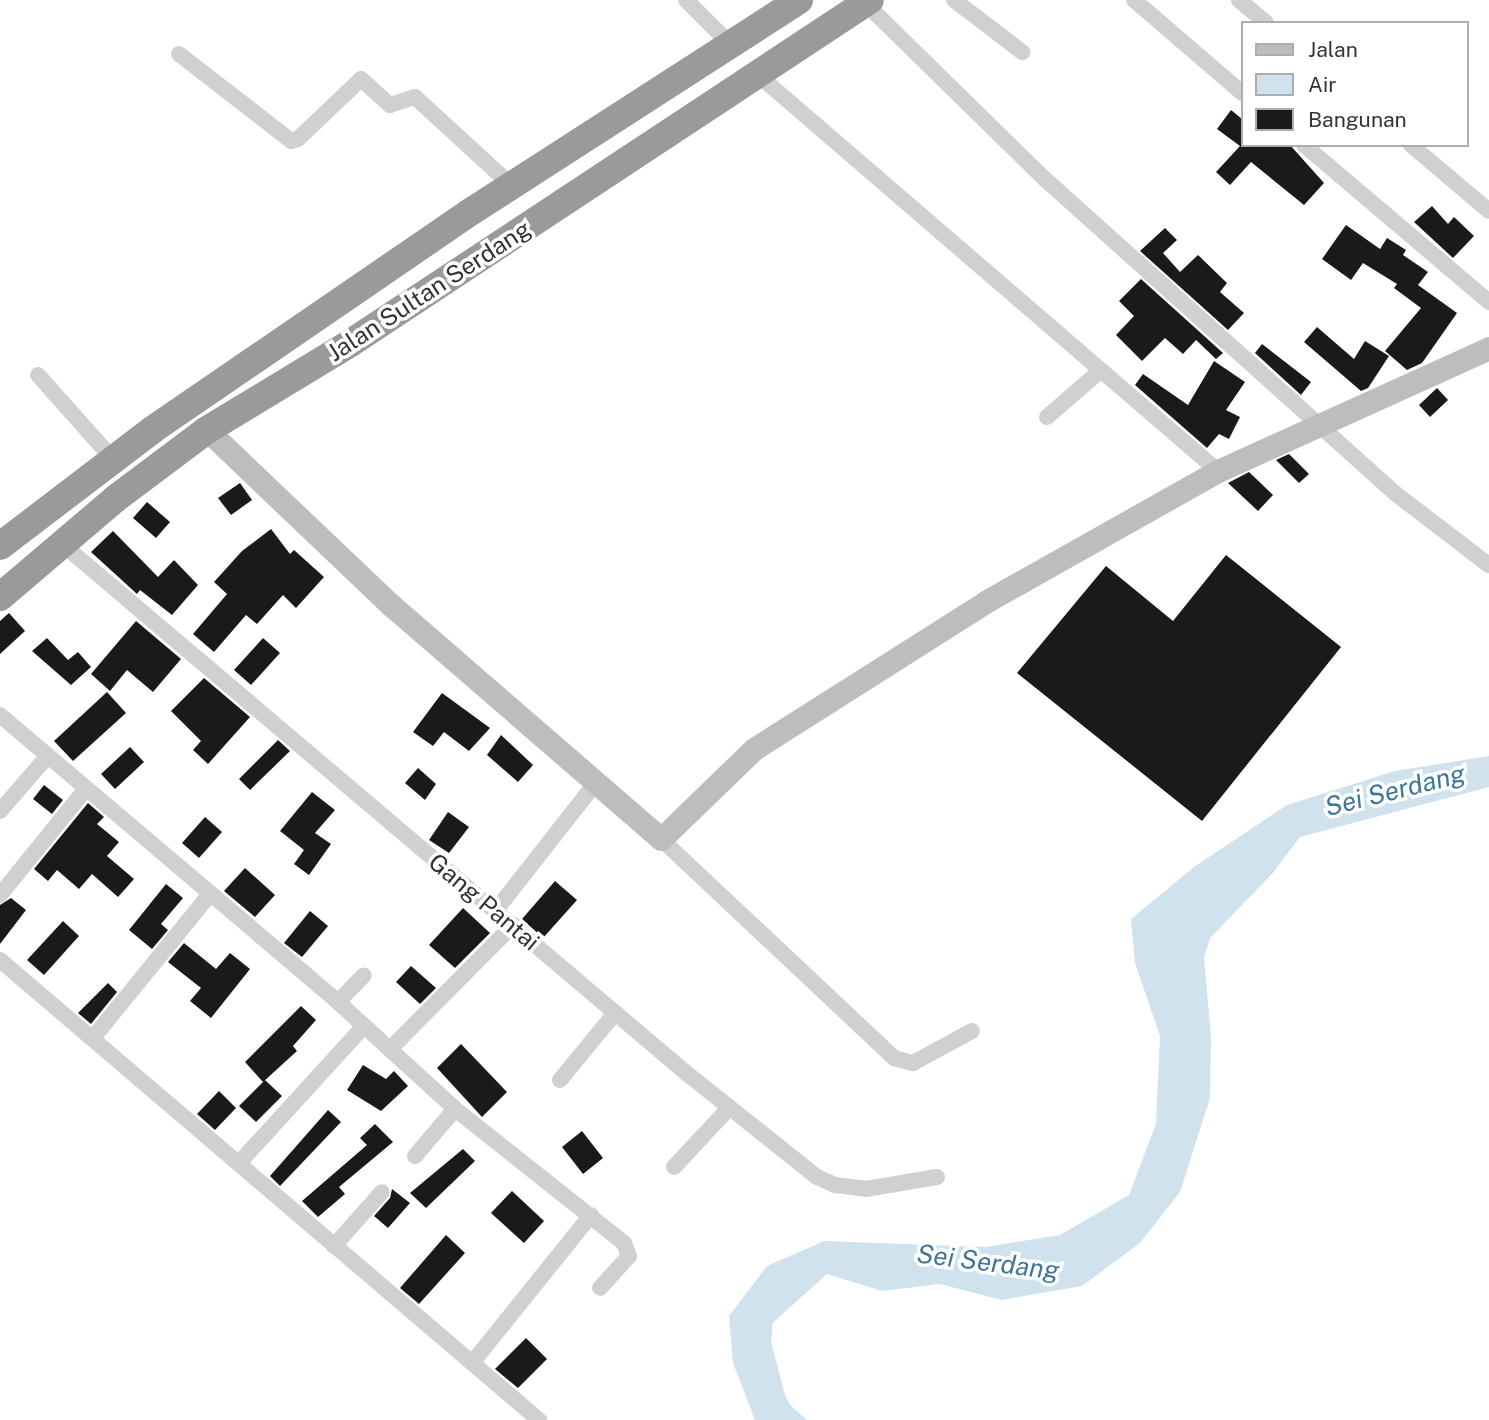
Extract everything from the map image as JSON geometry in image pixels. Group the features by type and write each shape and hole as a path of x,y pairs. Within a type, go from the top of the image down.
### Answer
{"highway":[{"name":"Jalan Sultan Serdang","path":"0,546 111,457 511,185 799,0"},
{"name":"Jalan Sultan Serdang","path":"0,597 61,544 207,430 349,344 867,1"}],"street":[{"path":"686,0 732,45"},
{"path":"954,0 1022,52"},
{"path":"1135,0 1240,91"},
{"path":"1239,0 1264,21"},
{"path":"867,1 1046,180 1323,424 1396,494 1489,565"},
{"path":"179,54 290,141 298,139 360,79 390,105 415,97 511,185"},
{"path":"757,74 1099,372 1218,471"},
{"path":"1306,147 1489,302"},
{"path":"1413,147 1489,211"},
{"path":"661,839 730,768 781,729 987,601 1218,471 1489,348"},
{"path":"1047,417 1099,372"},
{"path":"38,375 111,457"},
{"path":"207,430 391,605 598,780 894,1058 913,1063 972,1031"},
{"name":"Gang Pantai","path":"61,544 729,1108 828,1183 866,1189 936,1177"},
{"path":"0,715 85,790 338,1002 456,1109 591,1215 630,1251 600,1288"},
{"path":"0,811 47,757"},
{"path":"496,910 598,780"},
{"path":"0,895 85,790"},
{"path":"93,1038 210,894"},
{"path":"390,1049 513,925"},
{"path":"0,960 540,1420"},
{"path":"338,1002 363,975"},
{"path":"560,1080 615,1013"},
{"path":"239,1163 364,1026"},
{"path":"674,1167 729,1108"},
{"path":"415,1156 456,1109"},
{"path":"334,1246 382,1192"},
{"path":"472,1363 591,1215"}],"water":[{"path":"1489,756 1489,787 1300,837 1272,874 1210,938 1204,958 1211,1037 1210,1098 1180,1192 1140,1243 1082,1286 1002,1300 940,1284 882,1291 827,1274 758,1336 763,1381 807,1420 755,1420 733,1363 729,1316 767,1266 824,1241 985,1247 1060,1235 1129,1195 1156,1124 1160,1036 1135,963 1131,919 1194,867 1287,805 1395,771"}],"building":[{"path":"1231,110 1240,117 1240,146 1217,129"},
{"path":"1240,146 1292,147 1324,183 1304,205 1251,162 1230,185 1216,172"},
{"path":"1432,206 1448,224 1454,217 1474,236 1453,258 1414,222"},
{"path":"1346,225 1380,249 1387,238 1406,250 1403,255 1428,272 1418,285 1457,313 1422,363 1407,370 1385,351 1421,308 1394,288 1397,284 1363,263 1351,280 1322,259"},
{"path":"1165,228 1177,240 1163,253 1180,272 1198,255 1227,283 1220,292 1244,313 1228,330 1140,251"},
{"path":"1141,279 1223,353 1216,359 1196,340 1183,354 1165,338 1142,361 1116,335 1134,316 1119,301"},
{"path":"1317,327 1354,359 1365,341 1389,356 1368,388 1361,391 1304,342"},
{"path":"1262,344 1311,382 1301,395 1255,353"},
{"path":"1214,361 1245,382 1226,410 1240,417 1229,439 1219,434 1207,448 1135,385 1143,374 1188,405"},
{"path":"1437,388 1448,400 1430,417 1419,405"},
{"path":"1289,454 1309,474 1299,483 1276,460"},
{"path":"1249,472 1273,495 1258,511 1228,483"},
{"path":"240,483 252,500 231,515 218,498"},
{"path":"147,502 170,522 156,538 133,518"},
{"path":"271,529 290,554 294,550 324,577 296,608 283,595 257,624 246,615 214,652 193,634 227,594 214,582 242,551"},
{"path":"113,531 158,577 174,560 198,585 172,615 140,590 137,594 91,552"},
{"path":"1226,555 1341,647 1202,821 1017,673 1106,566 1173,621"},
{"path":"9,613 25,631 0,654 0,621"},
{"path":"136,621 181,659 153,692 127,670 110,691 91,674"},
{"path":"47,638 68,660 78,652 91,667 71,685 32,651"},
{"path":"263,638 280,653 251,685 234,670"},
{"path":"204,678 250,717 208,764 193,750 201,741 171,711"},
{"path":"107,692 126,713 73,761 54,741"},
{"path":"442,693 490,728 469,751 444,732 433,746 413,732"},
{"path":"501,735 533,765 518,782 487,755"},
{"path":"278,740 290,751 250,790 239,779"},
{"path":"130,747 144,762 115,789 101,774"},
{"path":"418,768 436,784 425,800 405,783"},
{"path":"44,785 63,800 52,814 33,799"},
{"path":"312,792 335,810 315,833 331,844 309,875 294,864 304,850 280,831"},
{"path":"88,803 104,817 97,824 119,842 107,856 134,879 118,897 92,874 79,889 57,870 48,881 34,869"},
{"path":"448,812 469,827 449,853 429,840"},
{"path":"205,817 222,832 199,858 182,843"},
{"path":"245,868 275,895 255,917 224,891"},
{"path":"555,881 577,900 543,938 522,919"},
{"path":"166,884 183,898 161,924 168,930 152,949 129,930"},
{"path":"11,898 26,910 0,944 0,905"},
{"path":"463,908 490,933 455,968 429,945"},
{"path":"310,911 328,926 302,957 284,943"},
{"path":"63,921 79,936 44,975 27,960"},
{"path":"184,943 216,969 230,953 250,969 211,1018 190,1001 201,988 168,962"},
{"path":"411,966 436,988 420,1004 396,982"},
{"path":"108,983 117,992 91,1024 78,1013"},
{"path":"301,1006 316,1020 293,1046 297,1051 263,1082 245,1062"},
{"path":"461,1044 507,1092 482,1117 437,1068"},
{"path":"363,1065 386,1079 394,1071 408,1086 381,1111 347,1090"},
{"path":"265,1080 282,1096 256,1122 239,1106"},
{"path":"219,1091 236,1108 215,1130 197,1114"},
{"path":"328,1110 341,1122 280,1186 270,1176"},
{"path":"375,1124 393,1142 339,1187 345,1194 318,1217 302,1201 367,1145 360,1138"},
{"path":"582,1131 603,1158 583,1174 562,1147"},
{"path":"463,1149 475,1161 426,1208 410,1193"},
{"path":"392,1189 410,1203 388,1228 374,1216 390,1198"},
{"path":"512,1191 544,1221 524,1243 491,1213"},
{"path":"446,1235 465,1253 419,1304 400,1288"},
{"path":"526,1338 547,1359 518,1388 495,1369"}],"waterway":[{"name":"Sei Serdang","path":"759,1316 757,1343 772,1401 783,1420"}]}
